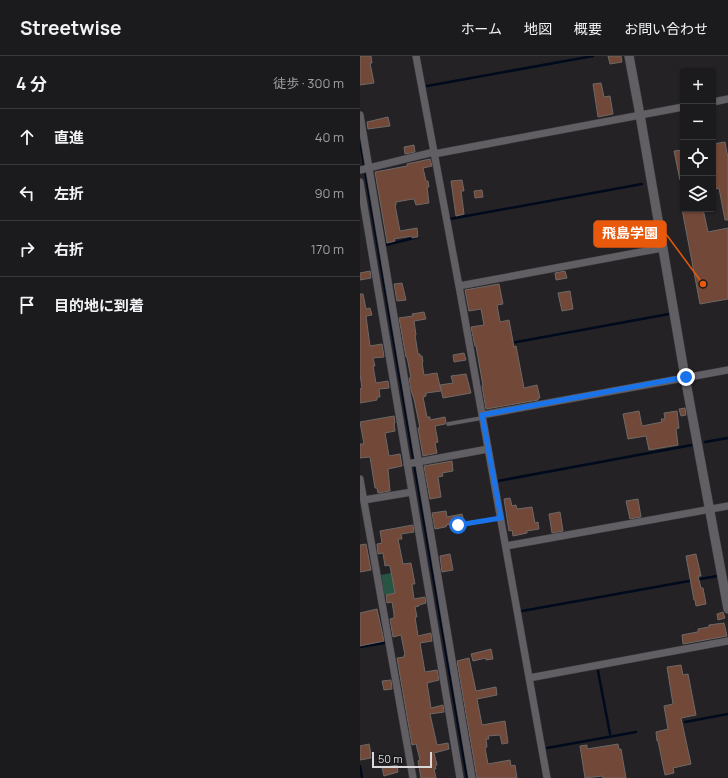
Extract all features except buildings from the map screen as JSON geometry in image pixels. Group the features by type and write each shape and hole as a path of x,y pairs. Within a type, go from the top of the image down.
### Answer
{"street":[{"path":"416,56 459,286 547,778"},
{"path":"629,56 662,248 728,609"},
{"path":"716,101 728,99"},
{"path":"365,169 434,153 680,108"},
{"path":"360,115 365,169 414,463 412,492 460,778"},
{"path":"360,182 472,778"},
{"path":"459,286 662,248"},
{"path":"482,416 728,370"},
{"path":"414,463 488,449"},
{"path":"360,479 364,500 363,518 413,778"},
{"path":"364,500 412,492"},
{"path":"506,546 728,506"},
{"path":"529,678 728,641"}],"lane":[{"path":"448,424 482,416"},
{"path":"458,525 501,518"}],"green space":[{"path":"391,573 395,593 384,595 381,575"}],"waterway":[{"path":"427,86 593,56"},
{"path":"360,141 467,778"},
{"path":"450,219 642,184"},
{"path":"386,245 418,237"},
{"path":"511,343 669,314"},
{"path":"705,442 728,438"},
{"path":"498,481 692,445"},
{"path":"522,611 717,576"},
{"path":"360,647 384,643"},
{"path":"598,671 610,734"},
{"path":"685,722 728,714"},
{"path":"547,748 636,732"},
{"path":"360,766 362,778"}],"place":[{"name":"飛島学園","path":"703,284"}],"route":[{"path":"458,525 501,518 482,415 686,377"}]}
